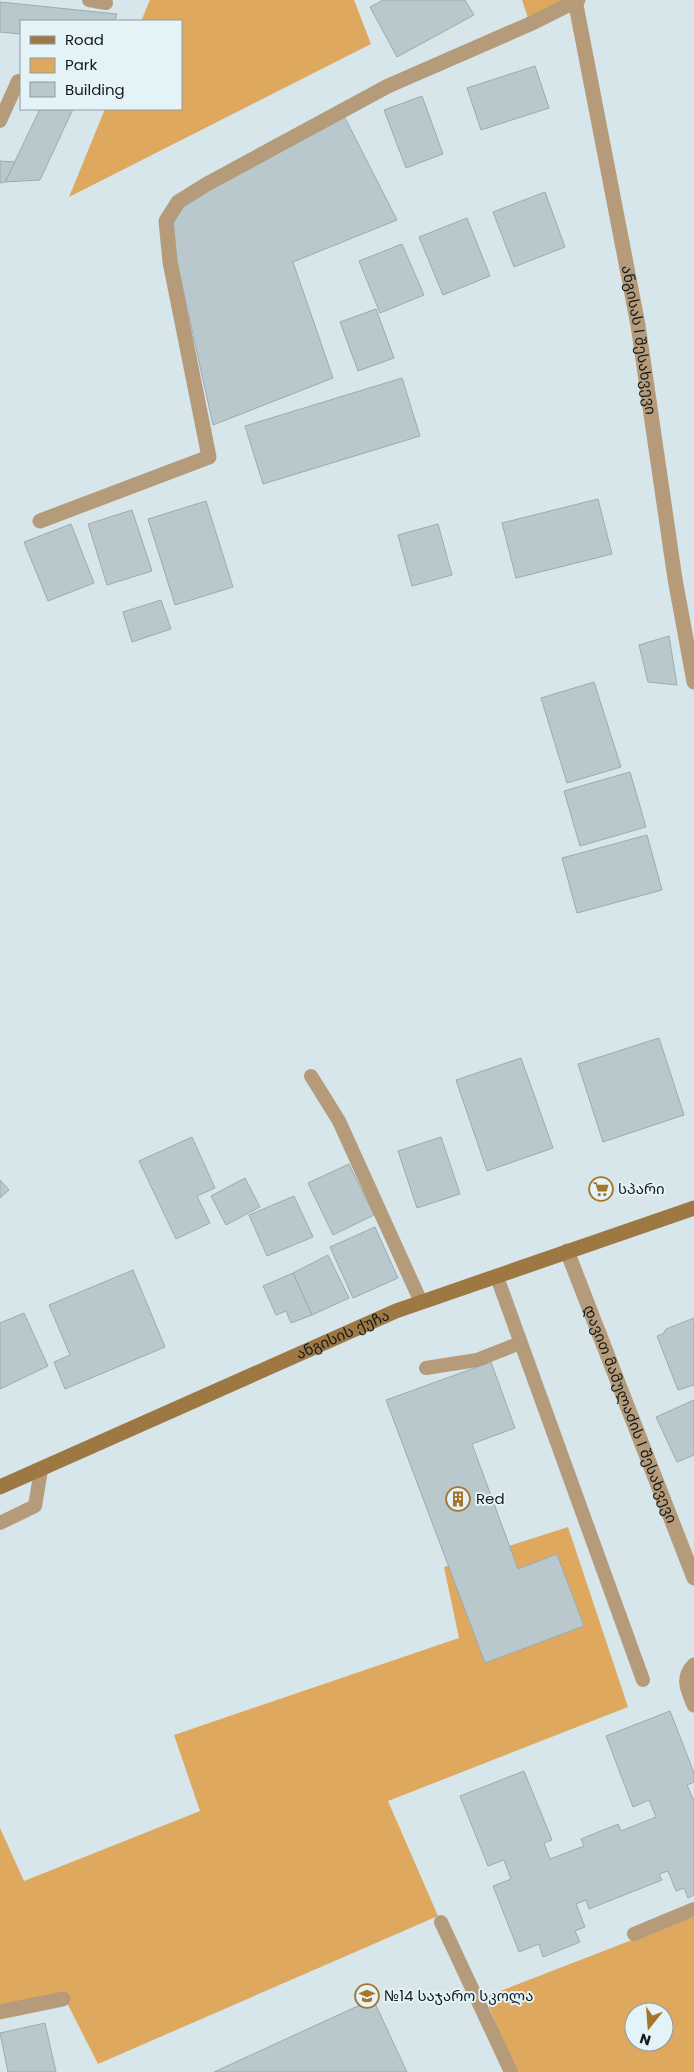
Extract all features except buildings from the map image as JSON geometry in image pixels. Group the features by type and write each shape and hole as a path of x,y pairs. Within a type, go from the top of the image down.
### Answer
{"street":[{"path":"40,521 209,457 170,262 166,222 178,202 207,184 388,86 530,24 576,0"},
{"name":"ანგისას I შესახვევი","path":"576,0 638,325 675,579 694,682"},
{"name":"ანგისის ქუჩა","path":"0,1487 387,1315 694,1208"},
{"name":"დავით მამულაძის I შესახვევი","path":"567,1251 694,1578"},
{"path":"694,1665 688,1670 685,1683 694,1705"},
{"path":"0,2012 63,1999"}],"lane":[{"path":"89,0 106,3"},
{"path":"0,121 18,81"},
{"path":"311,1076 338,1121 421,1302"},
{"path":"497,1277 643,1680"},
{"path":"426,1368 478,1360 520,1343"},
{"path":"0,1522 35,1506 41,1470"},
{"path":"634,1934 694,1909"},
{"path":"441,1922 508,2071"}],"green space":[{"path":"150,0 354,0 371,44 69,197 105,110 182,110 182,20 141,20"},
{"path":"522,0 575,0 530,24"},
{"path":"568,1527 628,1707 388,1801 438,1916 98,2064 64,1997 0,2011 0,1828 24,1881 200,1811 174,1735 459,1638 444,1567"},
{"path":"694,1916 694,2072 516,2072 485,1997"}],"place":[{"name":"სპარი","path":"601,1189"},
{"name":"Red","path":"458,1499"},
{"name":"№14 საჯარო სკოლა","path":"367,1996"}]}
